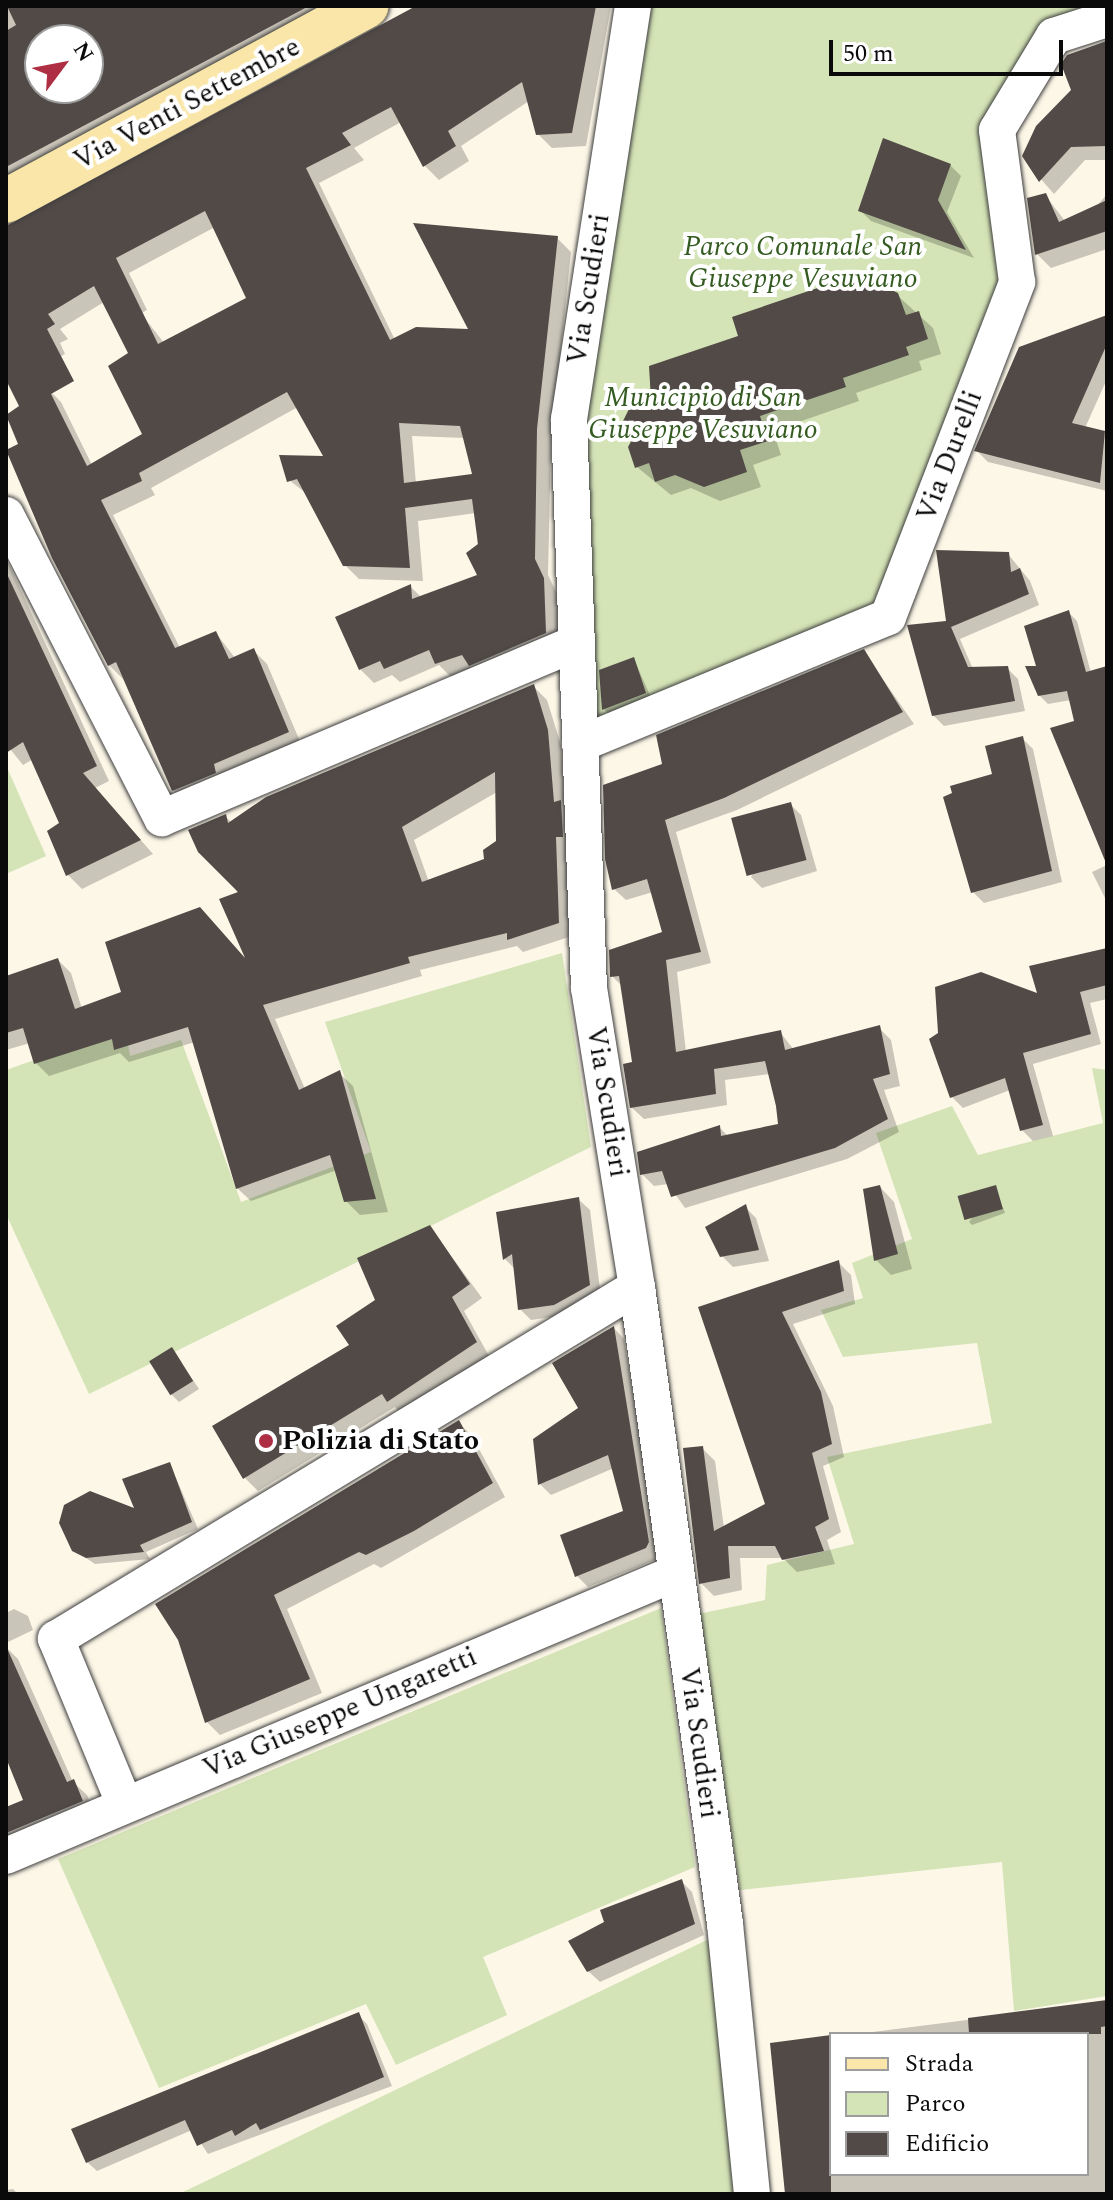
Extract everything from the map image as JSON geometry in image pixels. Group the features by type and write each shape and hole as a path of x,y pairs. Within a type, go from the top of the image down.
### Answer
{"main road":[{"name":"Via Venti Settembre","path":"6,201 367,6"}],"street":[{"name":"Via Scudieri","path":"633,6 569,419 589,988 637,1287 725,1924 752,2194"},
{"name":"Via Durelli","path":"580,744 888,617 1017,282 997,130 1054,36 1107,19"},
{"path":"6,515 162,818 577,643"},
{"path":"124,1803 56,1639 637,1287"},
{"name":"Via Giuseppe Ungaretti","path":"6,1856 124,1803 676,1573"}],"green space":[{"name":"Parco Comunale San Giuseppe Vesuviano","path":"646,6 1101,6 1044,23 978,128 1004,286 880,609 592,726 580,417"},
{"path":"6,765 46,856 6,874"},
{"path":"562,953 591,1147 89,1394 6,1214 6,1070 125,1028 130,1056 181,1040 241,1202 371,1152 325,1022"},
{"path":"1092,1068 1107,1070 1107,1996 1014,2011 1002,1862 740,1890 698,1614 765,1600 767,1565 854,1544 827,1457 992,1423 977,1343 843,1357 821,1310 863,1298 852,1263 912,1239 876,1133 952,1106 978,1155 1103,1123"},
{"path":"661,1608 695,1867 483,1957 507,2015 396,2065 366,2004 159,2088 58,1859"},
{"path":"711,1938 735,2194 179,2194"}],"building":[{"path":"7,6 309,6 6,167 6,31 16,25"},
{"path":"416,6 596,6 572,133 536,135 522,82 448,131 456,146 423,167 391,107 342,133 351,145 306,168 390,340 416,327 468,329 413,223 558,236 537,429 535,559 544,578 546,633 469,666 462,655 435,664 429,650 384,669 380,661 359,670 335,617 411,584 412,599 477,575 466,553 478,544 472,499 405,508 410,568 343,566 297,479 287,482 279,455 323,456 287,392 139,473 142,481 101,500 175,648 216,631 229,659 254,648 289,732 214,764 216,773 172,791 116,662 108,666 52,558 6,450 18,444 6,415 19,406 6,380 6,226","holes":["205,211 246,298 158,344 116,258","94,286 128,353 108,366 142,434 87,466 51,394 74,381 47,329 55,324 48,314","399,423 460,426 472,474 404,483"]},
{"path":"1107,41 1107,146 1071,147 1039,182 1022,156 1036,126 1071,90 1061,64 1067,55"},
{"path":"883,138 951,164 938,200 966,250 858,211"},
{"path":"1046,193 1059,222 1107,200 1107,231 1035,255 1027,198"},
{"name":"Municipio di San Giuseppe Vesuviano","path":"859,274 898,293 906,315 919,311 928,339 906,347 909,355 843,378 846,387 760,416 768,441 740,450 747,472 704,487 675,475 655,482 649,463 635,468 628,447 633,438 620,427 634,399 651,400 649,366 738,336 732,317"},
{"path":"1107,315 1107,344 1072,423 1105,431 1100,483 974,451 1019,347"},
{"path":"936,550 1009,552 1011,572 1020,568 1029,594 951,627 968,667 1008,666 1015,701 932,716 907,625 946,621"},
{"path":"6,572 97,766 83,773 141,840 66,876 47,831 59,823 23,742 6,753"},
{"path":"1069,610 1086,672 1107,666 1106,863 1050,728 1074,721 1067,691 1038,696 1025,666 1036,666 1024,626"},
{"path":"864,649 903,712 724,798 665,820 701,952 666,960 676,1052 781,1030 785,1050 880,1025 890,1074 873,1079 888,1119 835,1148 671,1197 662,1171 640,1175 637,1152 720,1125 721,1136 778,1124 776,1106 765,1061 714,1069 716,1094 630,1108 623,1064 632,1062 619,976 610,977 609,950 662,932 647,879 612,890 605,859 603,785 662,764 656,735"},
{"path":"634,657 646,693 602,710 599,670"},
{"path":"534,684 548,730 554,802 561,800 563,837 556,837 559,923 507,940 507,933 408,957 410,963 263,1005 299,1090 340,1070 376,1199 344,1202 330,1155 236,1189 188,1027 114,1050 112,1039 34,1064 23,1028 6,1033 6,976 58,958 75,1009 121,992 105,942 200,907 245,958 219,899 238,892 198,852 188,830 226,814 228,823 266,797","holes":["495,772 496,841 483,850 484,859 422,882 402,827"]},
{"path":"1023,736 1052,871 971,893 943,797 952,793 950,786 992,774 985,746"},
{"path":"791,802 807,860 747,876 731,818"},
{"path":"1107,948 1107,985 1080,992 1091,1034 1023,1053 1043,1125 1020,1131 1005,1078 950,1098 929,1039 938,1033 935,987 981,972 1037,993 1029,966"},
{"path":"880,1185 898,1254 874,1261 863,1189"},
{"path":"996,1185 1003,1209 964,1220 958,1196"},
{"path":"579,1197 590,1285 554,1305 518,1310 512,1254 503,1260 496,1212"},
{"path":"746,1204 759,1250 720,1257 705,1227"},
{"path":"430,1225 470,1284 452,1297 477,1342 387,1402 382,1394 243,1479 212,1426 349,1345 336,1326 375,1300 357,1258"},
{"path":"839,1260 844,1291 782,1312 821,1392 832,1444 812,1453 829,1519 815,1527 824,1551 782,1560 775,1546 728,1546 730,1578 699,1584 683,1448 703,1446 714,1531 765,1504 698,1307"},
{"path":"614,1326 649,1542 646,1548 575,1577 560,1535 623,1511 608,1455 538,1485 533,1439 578,1408 552,1363"},
{"path":"172,1347 193,1381 170,1395 149,1361"},
{"path":"459,1420 493,1483 414,1531 366,1555 359,1552 274,1595 310,1679 205,1723 178,1640 155,1604"},
{"path":"170,1462 192,1522 140,1545 144,1552 86,1558 72,1551 59,1523 64,1505 90,1491 134,1508 122,1479"},
{"path":"6,1646 67,1782 74,1779 83,1801 6,1833 6,1807 23,1800 6,1758"},
{"path":"682,1879 695,1924 587,1972 568,1941 604,1922 600,1910"},
{"path":"1107,2000 1107,2026 1101,2027 1101,2034 969,2032 968,2018"},
{"path":"359,2012 384,2077 260,2130 256,2123 235,2136 232,2130 197,2146 185,2120 86,2163 71,2129"},
{"path":"829,2035 831,2194 785,2194 770,2043"}],"place":[{"name":"Polizia di Stato","path":"266,1441"}]}
